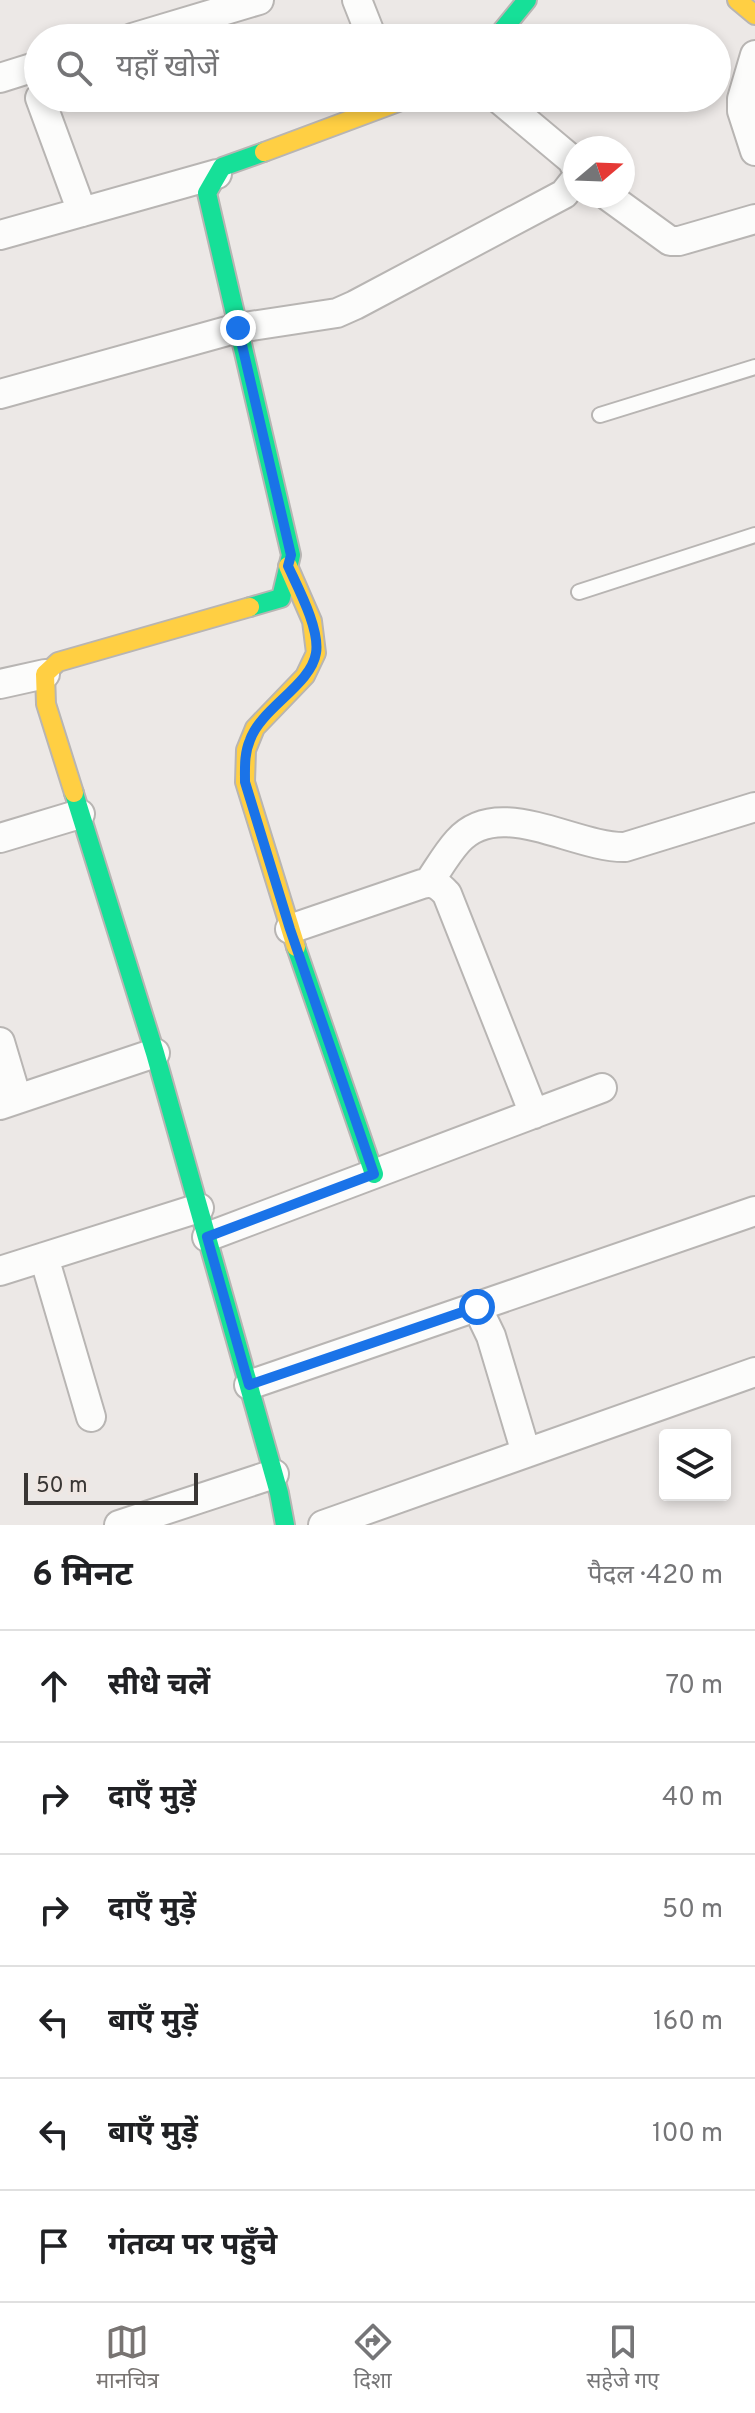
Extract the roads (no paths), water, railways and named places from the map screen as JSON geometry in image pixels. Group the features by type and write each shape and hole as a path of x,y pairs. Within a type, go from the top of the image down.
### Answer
{"street":[{"path":"179,24 259,0"},
{"path":"357,0 366,24"},
{"path":"507,24 527,0"},
{"path":"755,55 742,99 742,111 755,151"},
{"path":"0,78 24,80"},
{"path":"47,112 82,212"},
{"path":"0,684 45,674 58,662 281,598 291,555 207,193 222,167 369,112"},
{"path":"515,112 563,152"},
{"path":"0,235 217,174"},
{"path":"0,394 238,328 337,313 563,195"},
{"path":"625,208 670,241 755,219"},
{"path":"288,566 314,630 317,652 311,669 261,721 250,738 245,758 245,782 290,929 374,1174"},
{"path":"45,674 46,704 155,1053 274,1474 285,1525"},
{"path":"429,882 459,839 491,822 510,821 603,846 625,847 755,807"},
{"path":"0,838 80,814"},
{"path":"290,929 429,882 439,885 447,894 534,1114"},
{"path":"0,1042 9,1102 155,1053"},
{"path":"207,1237 602,1088"},
{"path":"0,1271 199,1208"},
{"path":"249,1385 755,1211"},
{"path":"44,1257 91,1417"},
{"path":"477,1307 491,1336 526,1453"},
{"path":"323,1525 755,1372"},
{"path":"119,1525 274,1474"}],"lane":[{"path":"600,415 755,367"},
{"path":"579,592 755,535"}]}
